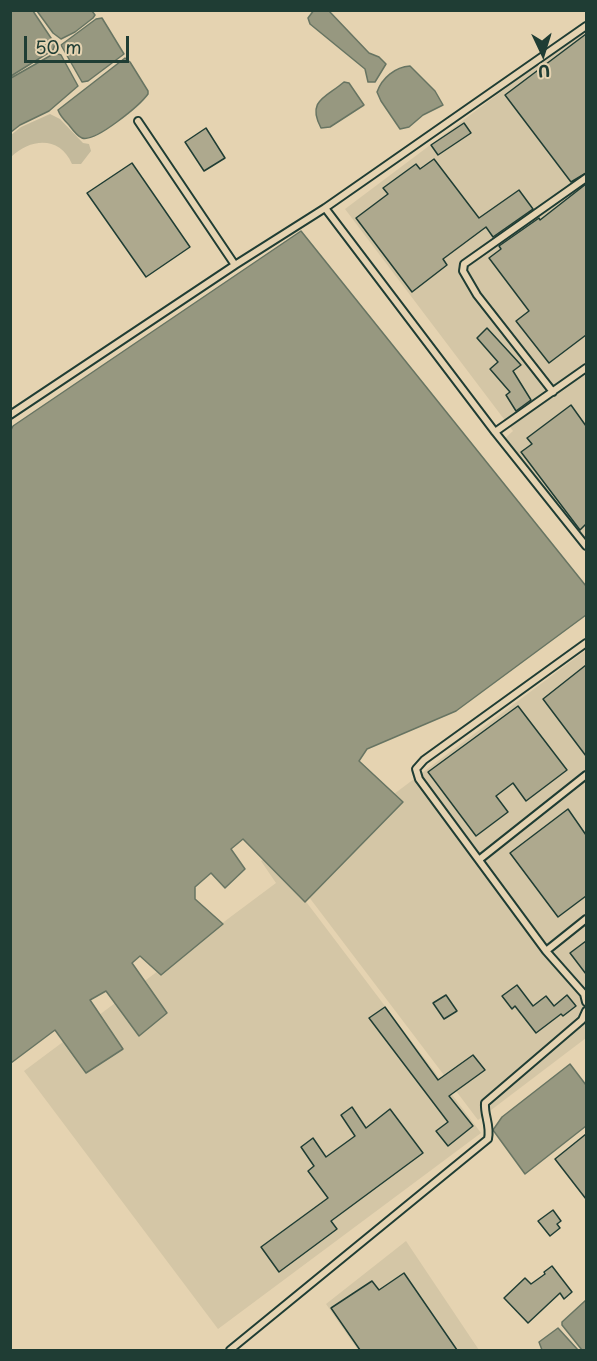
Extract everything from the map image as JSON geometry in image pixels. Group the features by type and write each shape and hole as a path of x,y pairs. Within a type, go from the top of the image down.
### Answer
{"lane":[{"path":"10,415 325,208 586,26"},
{"path":"138,122 235,265"},
{"path":"553,392 477,295 463,272 464,264 586,178"},
{"path":"325,208 495,432 585,542"},
{"path":"495,432 586,368"},
{"path":"586,643 420,763 416,769 419,779 546,951 584,994 586,1002"},
{"path":"480,859 586,775"},
{"path":"546,951 586,919"},
{"path":"230,1350 488,1139 490,1125 484,1108 485,1103 582,1020 586,1011"}],"shaded area":[{"path":"314,10 329,11 369,53 379,57 386,64 375,82 368,82 365,69 310,24 308,18"},
{"path":"10,11 33,11 55,44 53,50 11,76"},
{"path":"37,11 92,11 95,15 75,32 61,39 53,33"},
{"path":"102,18 124,54 88,81 82,82 61,45 96,19"},
{"path":"586,28 586,550 503,440 513,431 345,209"},
{"path":"55,53 61,55 78,86 49,111 11,132 11,78"},
{"path":"125,58 130,62 148,94 127,114 97,135 88,138 80,137 62,118 58,110"},
{"path":"410,66 435,91 443,105 423,115 409,127 400,129 377,92 382,82 390,74"},
{"path":"344,82 349,83 364,105 330,127 321,128 317,119 317,105 320,100"},
{"path":"50,114 60,119 83,143 89,144 91,151 81,164 72,164 60,148 44,143 27,146 11,157 11,135 21,127"},
{"path":"301,231 586,586 586,615 456,711 367,749 359,761 403,802 305,902 243,839 231,849 245,869 225,888 211,873 195,887 195,899 223,924 161,975 140,956 132,963 167,1013 139,1036 106,991 90,1000 123,1049 86,1073 55,1030 11,1063 11,430 13,426"},
{"path":"586,650 586,1038 478,1120 290,872"},
{"path":"270,854 481,1133 218,1329 24,1071 276,883 261,861"},
{"path":"570,1064 586,1085 586,1126 525,1174 493,1130 502,1117"},
{"path":"406,1241 479,1350 358,1350 326,1304"},
{"path":"586,1300 586,1350 582,1350 562,1322"},
{"path":"558,1328 578,1350 542,1350 539,1342"}],"building":[{"path":"586,34 586,173 571,182 505,95"},
{"path":"464,123 471,133 438,155 431,145"},
{"path":"206,128 225,158 204,171 185,142"},
{"path":"434,159 479,218 519,190 533,209 493,237 486,227 443,259 447,265 412,292 356,218 388,194 383,188 416,164 420,169"},
{"path":"132,163 190,247 146,277 87,193"},
{"path":"586,184 586,335 549,363 516,321 529,311 489,258 501,249 499,246 539,218 540,220"},
{"path":"487,328 521,365 513,371 531,400 516,411 506,395 510,392 490,369 498,362 477,338"},
{"path":"571,405 586,426 586,524 580,530 521,452 532,444 527,438"},
{"path":"586,665 586,756 543,699"},
{"path":"518,706 567,770 526,801 513,783 496,796 508,812 476,836 428,772"},
{"path":"568,809 586,835 586,896 558,917 510,853"},
{"path":"586,941 586,974 570,953"},
{"path":"517,985 533,1006 546,996 554,1006 567,995 576,1006 536,1033 515,1006 512,1009 502,996"},
{"path":"446,995 457,1011 444,1019 433,1003"},
{"path":"385,1007 438,1080 473,1055 485,1070 449,1096 473,1126 448,1146 436,1131 448,1122 369,1018"},
{"path":"352,1107 366,1128 390,1109 423,1153 331,1221 337,1229 279,1272 261,1247 328,1198 308,1171 314,1166 301,1147 313,1138 326,1157 355,1136 341,1115"},
{"path":"586,1134 586,1199 555,1159"},
{"path":"553,1210 561,1221 557,1224 560,1228 550,1236 538,1221"},
{"path":"552,1266 572,1292 564,1299 560,1293 528,1323 504,1298 525,1278 531,1284"},
{"path":"404,1273 457,1350 360,1350 331,1308 372,1281 379,1290"}]}
